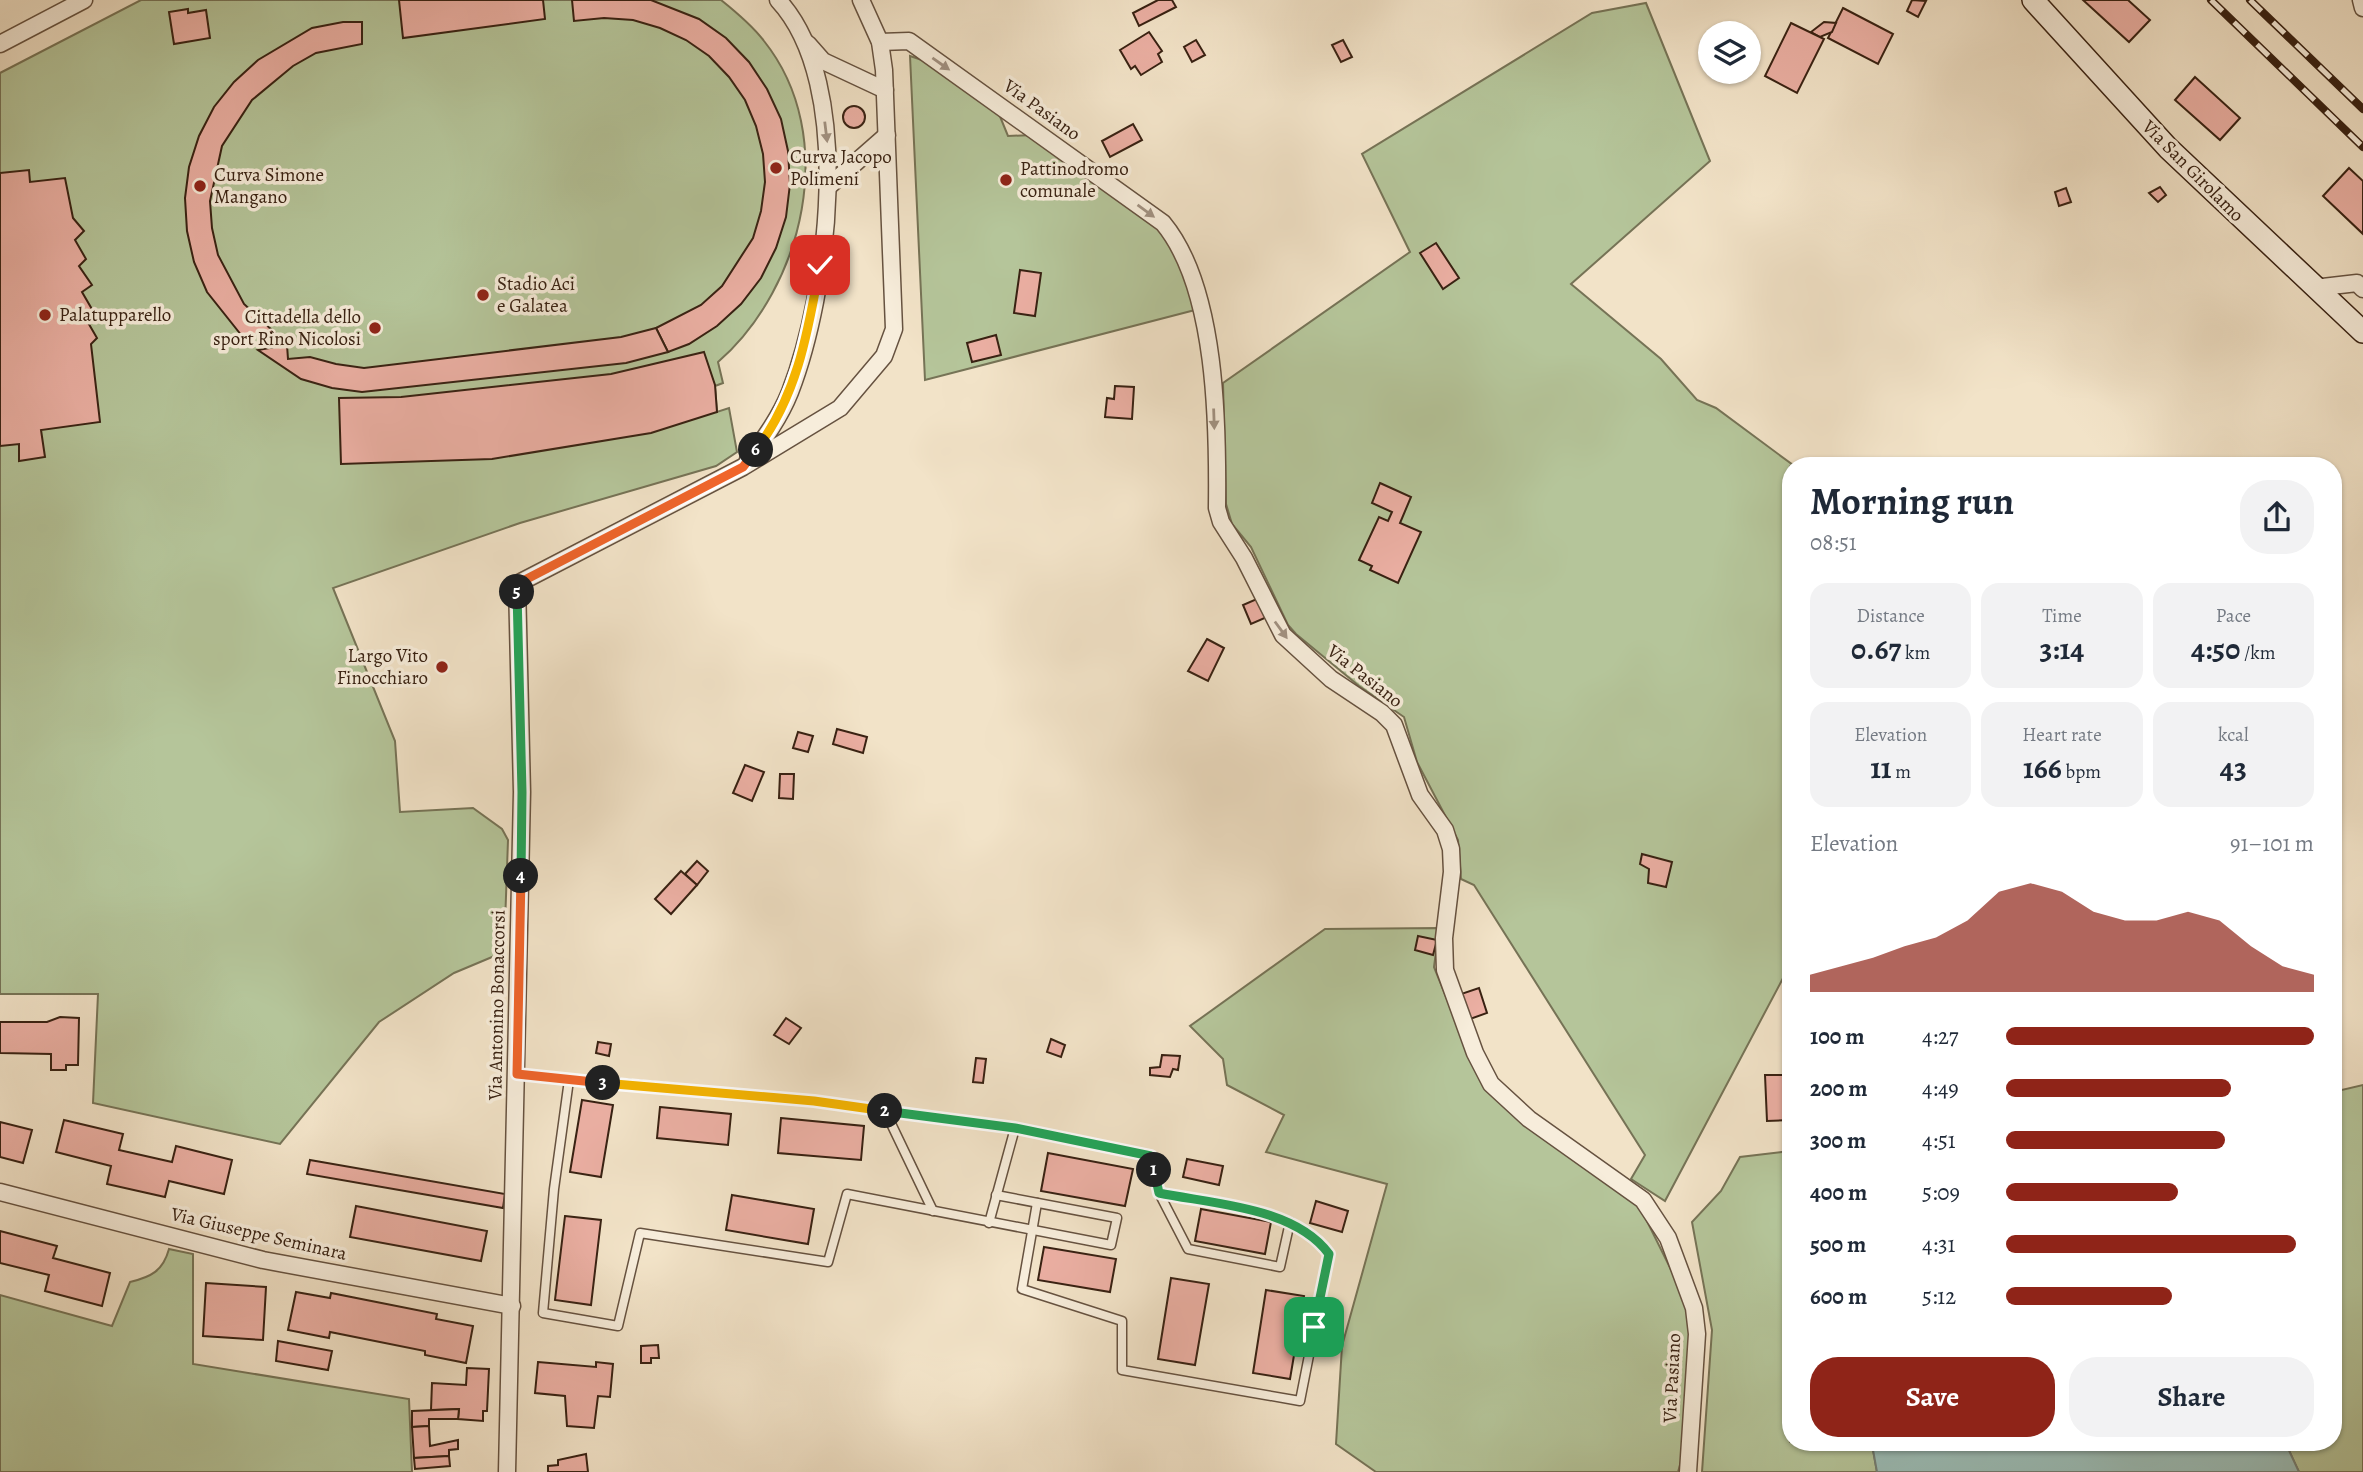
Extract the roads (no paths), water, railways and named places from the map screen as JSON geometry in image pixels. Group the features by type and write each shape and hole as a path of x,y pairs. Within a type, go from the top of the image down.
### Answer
{"street":[{"path":"0,44 84,0"},
{"path":"743,467 774,427 790,392 807,340 828,212 824,112 812,65 799,35 778,0"},
{"path":"743,467 841,408 884,356 894,329 885,90 880,42 861,0"},
{"name":"Via San Girolamo","path":"2033,0 2168,148 2363,332"},
{"path":"2361,0 2363,8"},
{"path":"799,35 823,61 885,90"},
{"name":"Via Pasiano","path":"880,42 909,41 1163,223 1178,242 1197,287 1213,384 1217,508 1221,522 1244,558 1283,635 1331,679 1382,713 1394,725 1420,795 1444,830 1451,849 1452,872 1444,938 1444,970 1480,1064 1490,1084 1530,1119 1643,1200 1668,1238 1695,1308 1697,1334 1688,1472"},
{"path":"829,186 887,135"},
{"path":"2314,288 2360,286"},
{"name":"Via Antonino Bonaccorsi","path":"507,1472 522,792 517,584 743,467"},
{"name":"Via Giuseppe Seminara","path":"0,1192 263,1260 512,1306"}],"lane":[{"path":"517,1074 814,1101 1015,1128 1151,1156 1159,1193 1188,1249 1280,1267 1290,1222"},
{"path":"569,1080 554,1189 542,1313 618,1326 640,1234 828,1262 847,1194 1111,1245 1117,1218 996,1195"},
{"path":"886,1111 933,1211"},
{"path":"989,1223 1015,1128"},
{"path":"1037,1203 1022,1289 1122,1321 1122,1370 1300,1401 1329,1254 1319,1239 1290,1222 1159,1193"}],"water":[{"path":"1873,1451 2289,1451 2299,1472 1877,1472"}],"railway":[{"path":"2211,0 2363,147"},
{"path":"2250,0 2363,109"}],"place":[{"name":"Curva Jacopo Polimeni","path":"776,168"},
{"name":"Pattinodromo comunale","path":"1006,180"},
{"name":"Curva Simone Mangano","path":"200,186"},
{"name":"Stadio Aci e Galatea","path":"483,295"},
{"name":"Palatupparello","path":"45,315"},
{"name":"Cittadella dello sport Rino Nicolosi","path":"375,328"},
{"name":"Largo Vito Finocchiaro","path":"442,667"}]}
